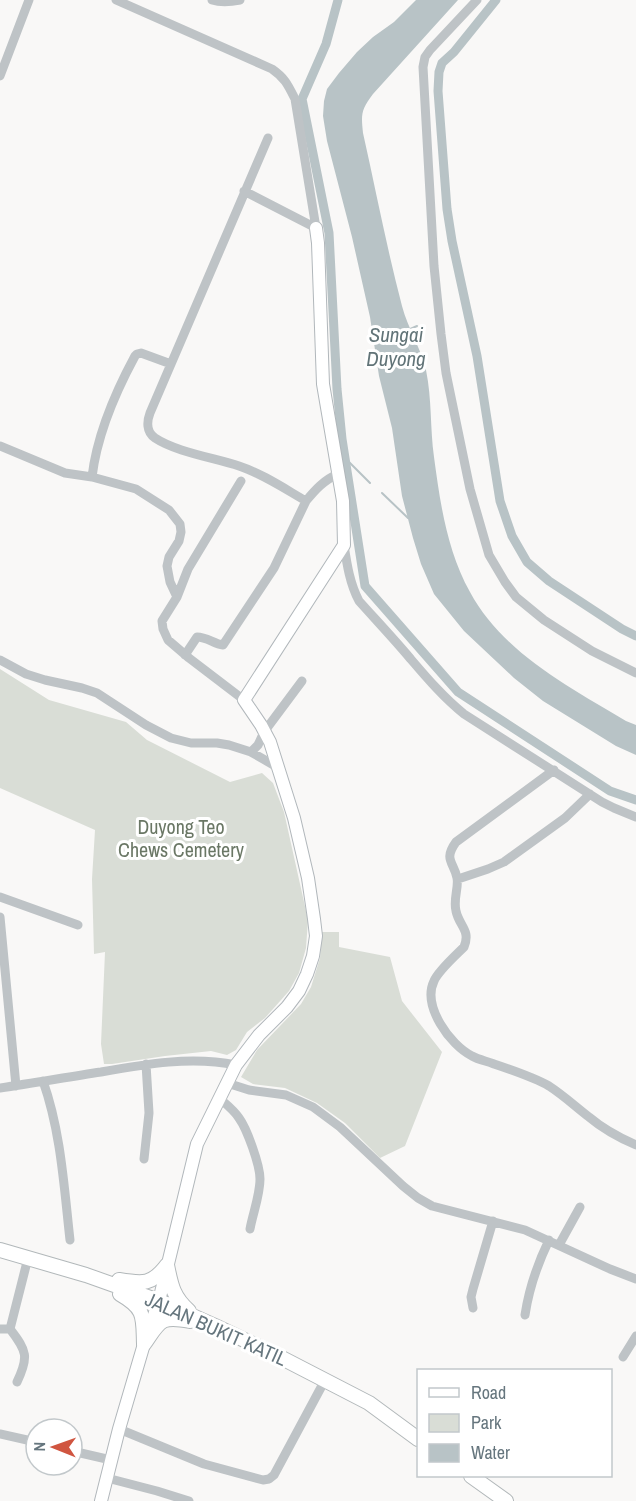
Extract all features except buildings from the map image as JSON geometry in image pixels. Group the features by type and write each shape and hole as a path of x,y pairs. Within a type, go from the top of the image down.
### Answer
{"main road":[{"name":"JALAN BUKIT KATIL","path":"0,1250 86,1275 159,1301 215,1326 369,1403 417,1438"},
{"path":"86,1275 139,1284 159,1276 167,1265"},
{"path":"167,1265 171,1287 179,1302 197,1318"},
{"path":"86,1275 133,1301 141,1311 144,1344"},
{"path":"144,1344 163,1320 173,1318 215,1326"},
{"path":"472,1477 506,1501"}],"street":[{"path":"0,76 29,0"},
{"path":"116,0 272,69 288,83 295,99 318,243 323,384 343,501 344,545 348,571 359,601 439,692 464,714 590,794 636,817"},
{"path":"212,0 230,2 240,0"},
{"path":"477,0 430,50 425,57 423,68 434,266 441,334 446,373 470,489 489,555 516,597 544,620 592,651 636,673"},
{"path":"268,138 148,419 148,429 155,438 186,452 250,470 306,501"},
{"path":"244,191 316,228"},
{"path":"92,477 98,444 120,383 135,356 145,354 171,364"},
{"path":"0,446 65,473 92,477 136,489 169,510 180,524 181,532 167,566 170,582 177,597"},
{"path":"185,655 197,636 224,645 274,568 306,501 330,477 338,474"},
{"path":"101,1501 119,1429 159,1301 197,1144 236,1065 299,991 308,974 316,936 308,878 289,802 270,742 244,700 185,655 168,640 163,629 162,621 177,597 188,569 241,481"},
{"path":"244,700 344,545"},
{"path":"0,660 26,674 97,693 146,725 171,738 191,743 229,745 251,752 277,767"},
{"path":"251,752 302,681"},
{"path":"554,770 456,842 450,853 450,860 458,879 455,907 467,940 464,947 434,980 431,1000 451,1041 472,1057 548,1086 599,1124 636,1144"},
{"path":"458,879 504,862 565,818 590,794"},
{"path":"0,897 78,925"},
{"path":"0,917 4,1014 16,1086"},
{"path":"0,1088 146,1064 216,1061 236,1065"},
{"path":"144,1159 149,1113 146,1064"},
{"path":"43,1081 49,1098 61,1155 70,1240"},
{"path":"227,1083 249,1090 286,1095 313,1107 340,1126 402,1186 432,1206 525,1230 610,1269 636,1278"},
{"path":"219,1098 239,1117 259,1168 259,1189 249,1229"},
{"path":"560,1245 580,1207"},
{"path":"473,1308 471,1297 492,1221"},
{"path":"525,1315 532,1279 549,1240"},
{"path":"17,1383 26,1355 22,1344 5,1329 28,1258"},
{"path":"623,1357 636,1336"},
{"path":"119,1429 204,1464 263,1480 269,1479 274,1475 325,1380"},
{"path":"0,1434 24,1439"},
{"path":"84,1454 111,1460"},
{"path":"107,1479 189,1501"}],"green space":[{"name":"Duyong Teo Chews Cemetery","path":"0,669 49,700 126,722 147,740 230,782 262,773 273,783 284,812 308,920 306,948 299,973 289,991 265,1018 247,1032 236,1050 227,1055 211,1051 104,1064 101,1044 105,952 94,954 92,879 95,830 0,788"},
{"path":"322,932 339,932 339,947 390,957 402,1001 442,1052 405,1146 380,1158 345,1123 317,1103 285,1088 253,1084 241,1077 257,1050 301,1004 311,987 320,958"}],"water":[{"name":"Sungai Duyong","path":"416,0 458,0 373,94 364,108 362,127 402,306 426,370 436,474 450,543 470,592 500,633 539,667 636,725 636,755 616,746 543,701 514,678 464,631 434,594 413,538 402,496 392,428 379,376 370,317 323,116 327,89 339,73 357,52 394,22"}],"waterway":[{"path":"338,0 326,44 302,99 329,233 337,389 342,439 365,586 458,692 610,791 636,800"},
{"path":"496,0 454,52 442,63 438,91 447,209 477,356 500,501 512,536 527,562 549,581 636,636"},
{"name":"Sungai Duyong","path":"408,330 417,326"},
{"path":"345,458 370,483"},
{"path":"382,493 408,518"}]}
